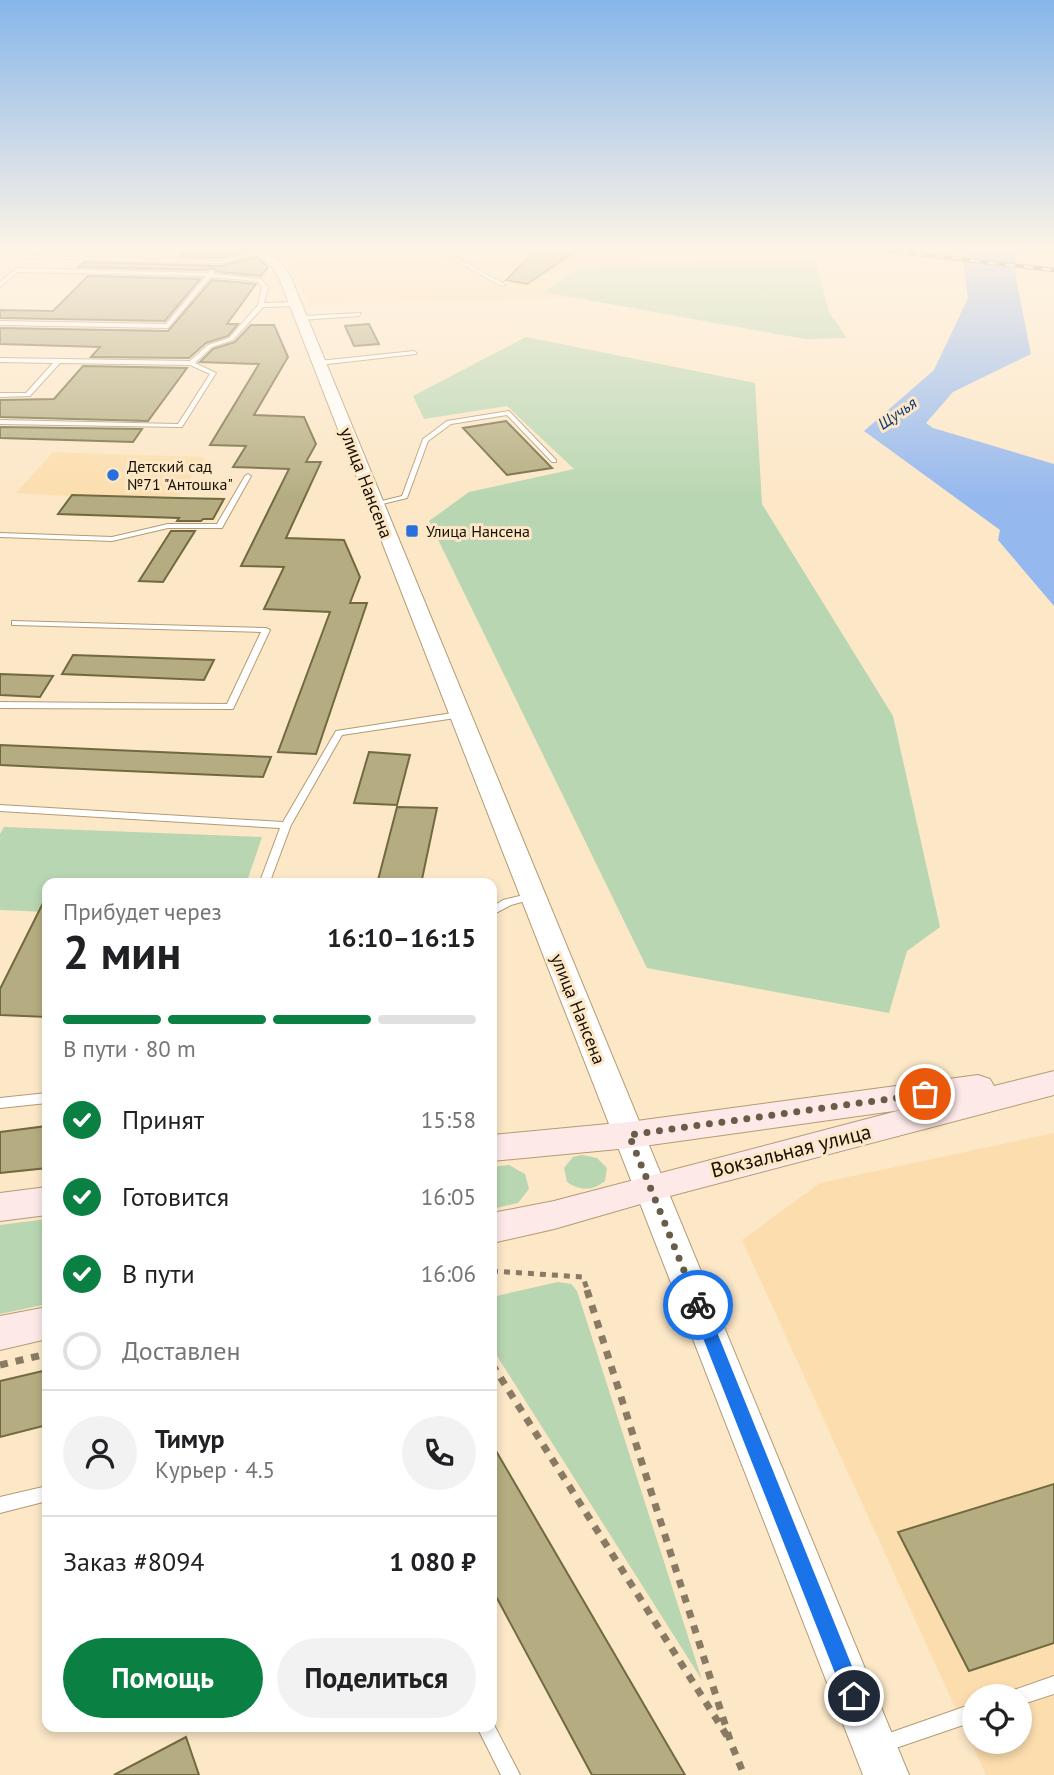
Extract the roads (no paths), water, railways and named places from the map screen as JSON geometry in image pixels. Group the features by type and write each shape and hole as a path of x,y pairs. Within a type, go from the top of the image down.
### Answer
{"main road":[{"name":"Вокзальная улица","path":"497,1148 629,1135 1054,1076"},
{"name":"Вокзальная улица","path":"497,1227 554,1215 651,1187 1054,1083"},
{"path":"0,1207 42,1202"},
{"path":"0,1333 42,1323"}],"street":[{"name":"улица Нансена","path":"307,333 880,1761"}],"lane":[{"path":"191,363 210,346 230,339 236,333"},
{"path":"319,363 414,353"},
{"path":"0,360 191,363 213,373 180,426 0,422"},
{"path":"0,395 28,395 58,361"},
{"path":"374,504 405,497 425,440 449,422 509,413 554,461"},
{"path":"0,535 112,539 168,526 219,526 248,476"},
{"path":"0,705 230,707 266,630 15,623"},
{"path":"266,878 286,825 339,733 458,715"},
{"path":"0,808 286,825"},
{"path":"497,909 507,902 532,896"},
{"path":"0,1103 42,1099"},
{"path":"0,1505 42,1495"},
{"path":"1032,1692 1054,1685"},
{"path":"880,1761 962,1719"},
{"path":"489,1732 511,1775"}],"water":[{"name":"Щучья","path":"952,333 1027,333 1031,354 953,392 926,423 933,428 1054,464 1054,606 998,540 1000,530 864,431 934,370"}],"place":[{"name":"Детский сад №71 \"Антошка\"","path":"113,475"},
{"name":"Улица Нансена","path":"412,531"}]}
